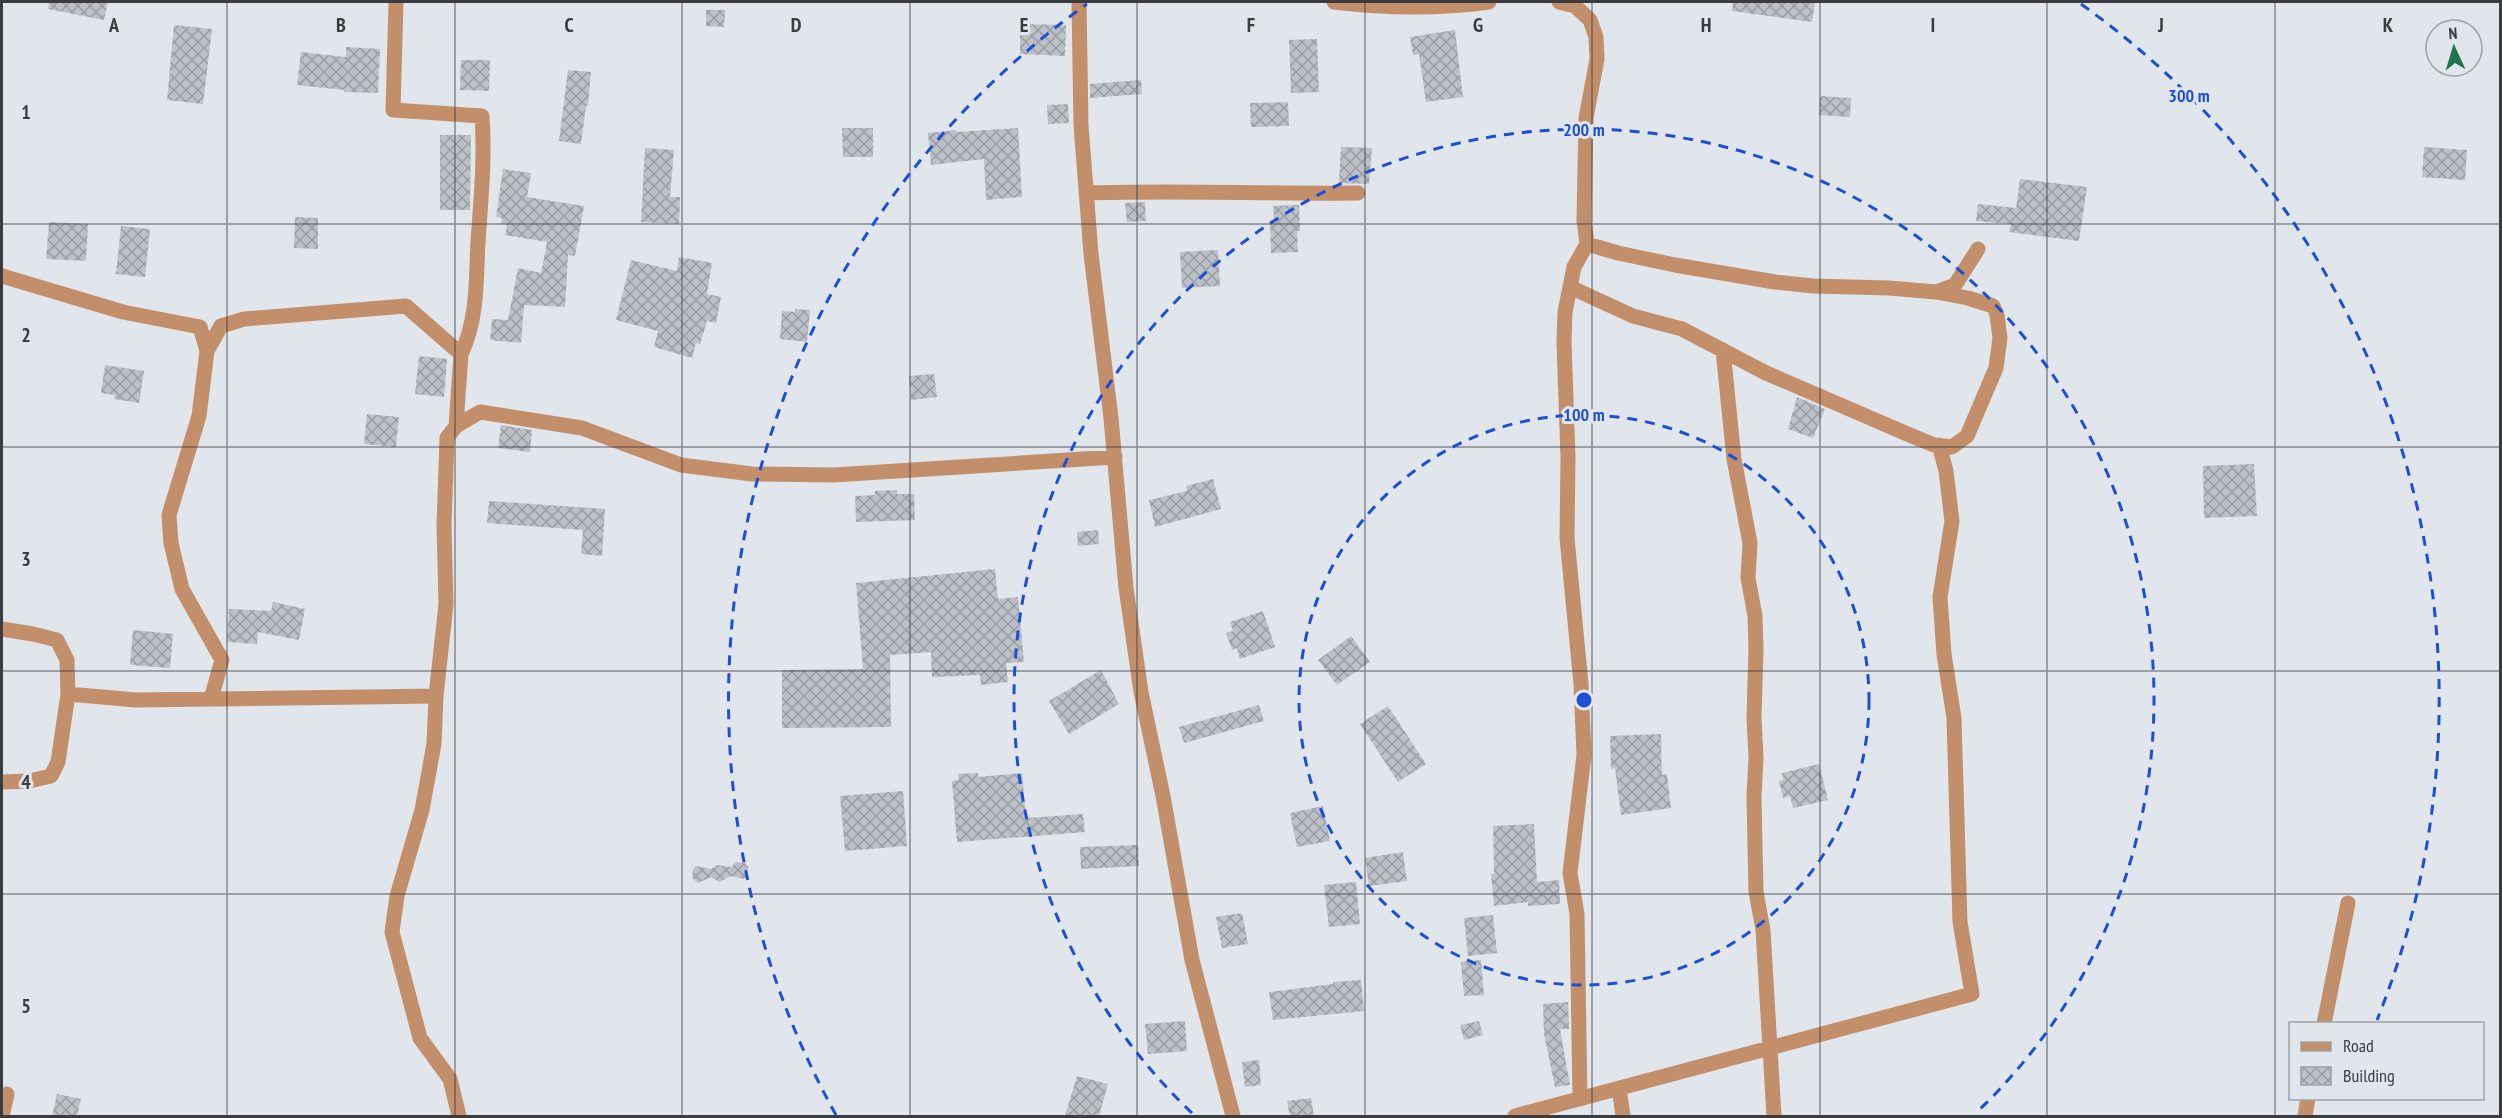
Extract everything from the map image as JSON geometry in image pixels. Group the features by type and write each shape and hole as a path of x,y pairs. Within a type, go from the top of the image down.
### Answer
{"street":[{"path":"396,2 393,110 482,116 484,149 475,307 470,336 461,354 456,426"},
{"path":"1079,2 1081,125 1086,193 1093,275 1115,458 1126,588 1142,692 1192,960 1233,1116"},
{"path":"1334,2 1412,6 1466,5 1489,2"},
{"path":"1559,2 1575,6 1590,20 1596,37 1597,59 1586,118 1584,198 1587,244 1574,267 1565,312 1564,342 1568,457 1567,538 1581,684 1584,755 1570,873 1577,914 1580,1099"},
{"path":"1086,193 1150,191 1228,194 1358,193"},
{"path":"1570,287 1633,316 1682,329 1801,389 1939,445 1952,447 1967,436 1996,368 2000,338 1997,315 1993,306 1968,298 1936,292 1889,288 1813,286 1775,282 1652,260 1587,244"},
{"path":"1936,292 1955,285 1978,249"},
{"path":"2,276 123,312 200,327 207,351"},
{"path":"211,699 222,660 182,589 171,543 169,515 199,416 207,351 221,326 244,319 406,306 461,354"},
{"path":"1723,350 1734,459 1750,543 1748,578 1755,616 1756,892 1763,930 1774,1116"},
{"path":"459,1116 450,1079 420,1038 392,932 397,896 424,799 434,744 436,696 446,604 444,525 447,438 456,426 480,412 582,428 681,465 752,474 834,475 1115,458"},
{"path":"1515,1116 1972,994 1960,922 1954,718 1944,654 1940,597 1952,521 1946,471 1939,445"},
{"path":"2,629 57,640 67,660 68,694 58,762 51,776 29,782 2,782"},
{"path":"68,694 136,700 436,696"},
{"path":"2324,1022 2348,903"},
{"path":"1619,1088 1623,1116"},
{"path":"3,1116 7,1094"},
{"path":"2305,1116 2308,1100"}],"building":[{"path":"49,2 108,2 104,20 48,9"},
{"path":"1733,2 1815,2 1812,22 1732,11"},
{"path":"706,10 725,10 724,27 706,26"},
{"path":"1020,24 1066,25 1065,56 1020,54"},
{"path":"174,25 212,29 203,104 167,100"},
{"path":"1455,30 1463,97 1426,102 1419,54 1413,55 1410,37"},
{"path":"1317,39 1319,92 1291,93 1289,40"},
{"path":"346,47 380,49 378,93 344,92 344,90 297,85 301,52 346,57"},
{"path":"461,60 490,60 489,91 460,90"},
{"path":"568,70 591,72 581,144 559,141"},
{"path":"1141,80 1142,94 1090,98 1090,84"},
{"path":"1820,96 1851,98 1850,117 1819,115"},
{"path":"1288,102 1289,126 1251,127 1250,103"},
{"path":"1068,104 1069,123 1048,124 1047,105"},
{"path":"842,128 873,128 873,157 843,157"},
{"path":"1018,128 1022,197 986,200 984,159 931,165 928,133"},
{"path":"440,135 471,135 470,210 440,210"},
{"path":"1341,147 1372,148 1369,184 1339,183"},
{"path":"2424,147 2467,150 2465,180 2422,177"},
{"path":"645,148 674,150 670,197 680,197 679,224 641,222"},
{"path":"503,169 531,173 527,197 584,206 575,256 568,255 565,307 524,305 521,343 490,340 492,319 508,320 518,268 541,273 547,242 505,235 507,225 501,224 502,218 496,217"},
{"path":"2020,179 2087,187 2079,241 2009,232 2011,224 1976,221 1978,204 2016,208"},
{"path":"1145,202 1146,221 1127,222 1125,203"},
{"path":"1299,205 1298,252 1271,253 1270,220 1274,220 1273,206"},
{"path":"295,217 318,218 318,249 294,248"},
{"path":"49,222 88,224 86,261 46,259"},
{"path":"121,226 150,229 145,277 116,274"},
{"path":"1218,250 1220,286 1182,288 1180,252"},
{"path":"679,257 712,263 707,294 721,297 716,323 707,321 700,344 696,343 692,358 654,347 658,331 616,320 631,260 677,271"},
{"path":"795,309 810,310 807,342 780,339 782,311 795,312"},
{"path":"419,356 447,359 444,397 415,394"},
{"path":"105,365 144,371 139,403 114,399 115,395 101,393"},
{"path":"934,374 937,397 911,400 909,376"},
{"path":"1797,397 1825,409 1813,438 1788,429"},
{"path":"367,414 399,417 396,447 364,444"},
{"path":"501,425 532,430 530,452 498,448"},
{"path":"2254,464 2257,516 2204,518 2203,466"},
{"path":"1213,479 1221,509 1155,527 1149,500 1187,491 1186,486"},
{"path":"897,490 897,494 914,494 915,520 856,522 855,496 875,495 875,491"},
{"path":"489,501 605,509 602,556 581,554 583,530 487,523"},
{"path":"1098,530 1099,544 1078,546 1077,532"},
{"path":"995,569 998,599 1018,597 1024,662 1006,663 1008,682 981,685 980,675 932,677 931,652 890,655 891,727 782,728 782,670 863,669 856,583"},
{"path":"273,602 305,609 299,640 258,632 257,644 227,642 229,609 271,611"},
{"path":"1263,611 1275,647 1240,659 1237,648 1232,650 1226,633 1233,631 1230,622"},
{"path":"133,630 173,634 170,668 130,665"},
{"path":"1351,636 1370,662 1337,685 1318,660"},
{"path":"1101,670 1119,704 1069,734 1049,701"},
{"path":"1259,705 1264,721 1184,743 1179,727"},
{"path":"1388,706 1426,764 1398,782 1360,724"},
{"path":"1661,734 1662,775 1667,774 1671,808 1621,815 1615,768 1611,769 1610,736"},
{"path":"1819,764 1828,800 1793,808 1790,796 1783,798 1779,781 1783,780 1782,773"},
{"path":"978,773 978,777 1022,773 1026,818 1083,814 1085,832 957,842 952,781 959,780 958,774"},
{"path":"903,791 907,846 845,851 840,796"},
{"path":"1323,806 1330,841 1297,847 1290,813"},
{"path":"1534,824 1537,882 1559,880 1560,904 1528,906 1528,902 1494,906 1491,874 1494,874 1493,826"},
{"path":"1138,845 1139,866 1081,869 1080,847"},
{"path":"1403,852 1407,881 1369,886 1365,858"},
{"path":"736,862 745,863 748,867 747,876 743,879 731,876 719,882 711,877 698,883 692,878 693,869 696,866 711,869 717,865 731,867"},
{"path":"1356,882 1360,924 1329,927 1324,885"},
{"path":"1242,913 1248,944 1222,948 1216,917"},
{"path":"1493,915 1497,953 1468,956 1464,918"},
{"path":"1481,960 1484,995 1464,996 1461,962"},
{"path":"1361,980 1364,1011 1273,1020 1269,992"},
{"path":"1568,1002 1569,1029 1560,1029 1570,1085 1555,1087 1544,1034 1543,1004"},
{"path":"1185,1021 1187,1051 1148,1054 1145,1024"},
{"path":"1479,1021 1483,1035 1464,1040 1460,1025"},
{"path":"1259,1060 1261,1085 1245,1087 1242,1062"},
{"path":"1077,1076 1108,1084 1099,1116 1065,1116"},
{"path":"57,1094 81,1099 77,1116 52,1116"},
{"path":"1311,1098 1314,1116 1290,1116 1287,1101"}]}
